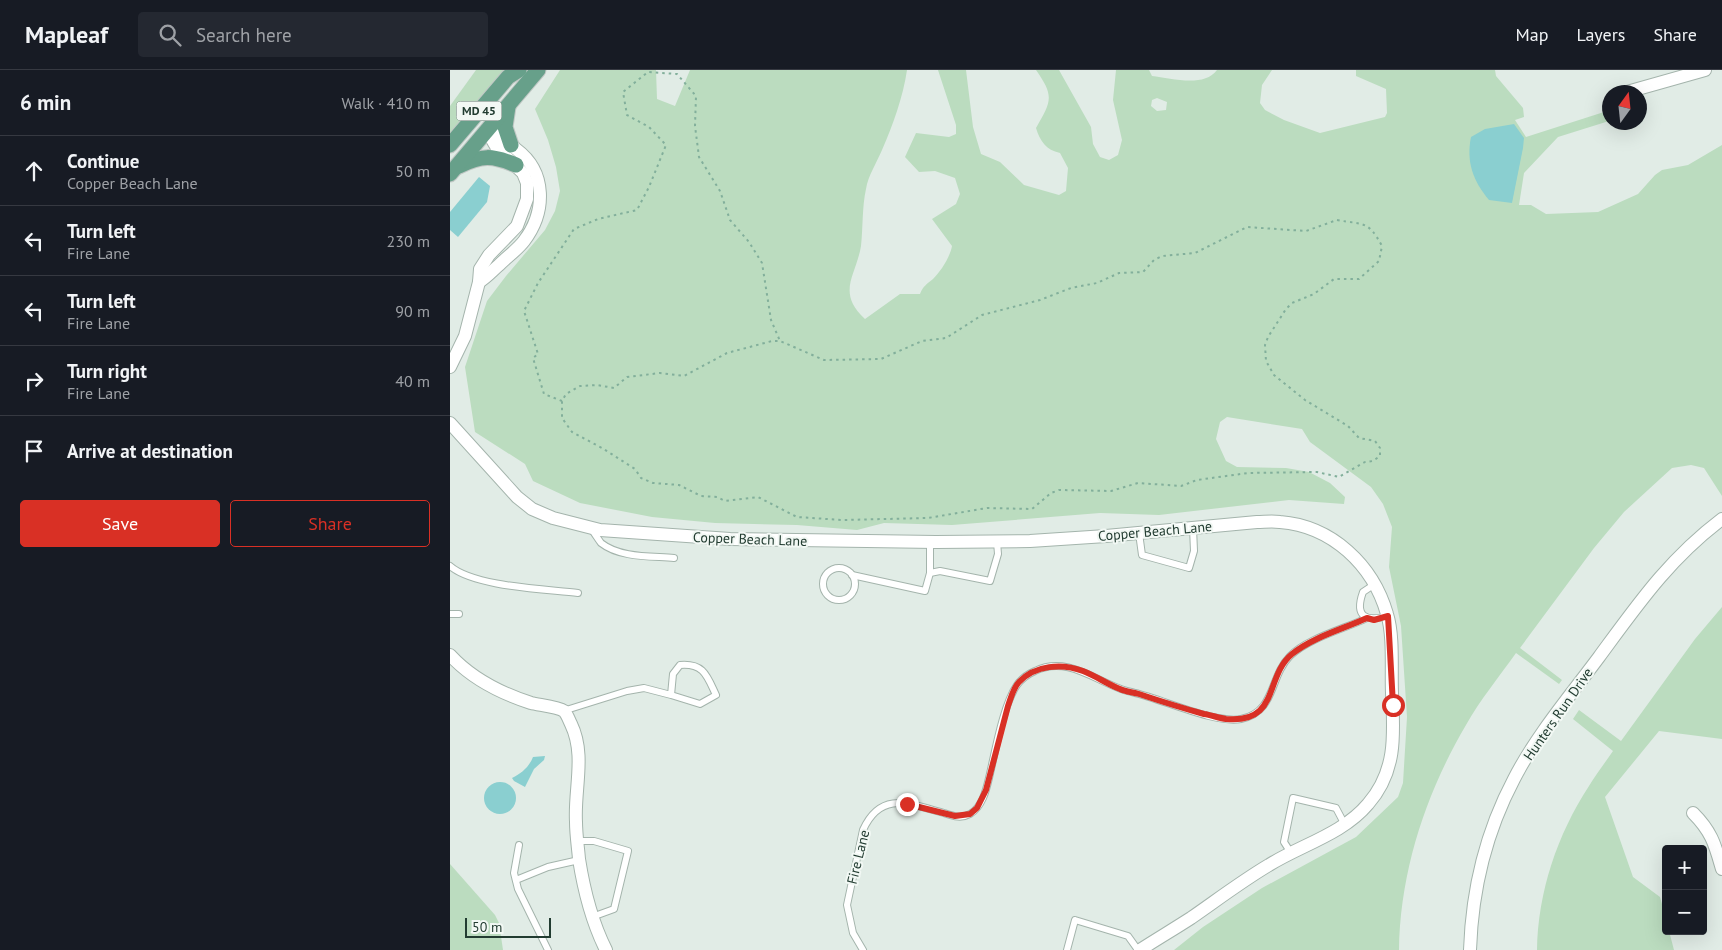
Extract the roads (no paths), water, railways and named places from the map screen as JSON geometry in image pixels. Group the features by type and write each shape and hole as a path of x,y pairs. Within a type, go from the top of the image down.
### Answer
{"main road":[{"name":"MD 45","path":"450,145 508,77 519,70"},
{"path":"452,167 466,140 477,134 487,132 494,109 525,70"},
{"name":"MD 45","path":"487,132 538,70"},
{"path":"508,107 505,127 511,145"},
{"path":"452,167 483,157 503,159 516,165"}],"street":[{"path":"1647,86 1705,70"},
{"path":"479,282 488,276 524,241 535,220 541,194 538,178 532,165 522,154 498,135 487,132"},
{"path":"450,367 465,336 479,282 480,269 489,255 517,226 527,199 527,183 523,173 496,148 487,132"},
{"path":"522,216 535,220"},
{"name":"Copper Beach Lane","path":"450,424 517,497 532,509 552,518 600,530 730,539 997,542 1280,522 1307,527 1329,537 1347,550 1365,568 1375,584 1388,616 1393,705 1393,744 1391,763 1382,783 1368,804 1345,825 1291,853 1238,884 1190,918 1139,950"},
{"name":"Hunters Run Drive","path":"1470,950 1471,926 1480,870 1496,818 1515,777 1548,726 1647,591 1692,543 1722,519"},
{"path":"450,655 472,675 489,686 527,702 563,711 575,732 579,752 576,821 580,860 592,917 606,950"},
{"path":"1693,813 1706,826 1716,846 1722,870"}],"lane":[{"path":"590,528 601,542 613,549 629,554 674,558"},
{"path":"1139,533 1142,556 1189,568 1194,551 1193,528"},
{"path":"852,575 855,586 850,595 841,600 836,600 827,594 824,580 834,570 844,570 852,575 925,591 930,573 930,542"},
{"path":"930,573 940,571 990,581 998,554 997,542"},
{"path":"450,566 472,578 481,580 507,585 578,593"},
{"path":"1375,584 1363,592 1359,607 1361,613 1367,618 1374,620 1388,616"},
{"path":"450,614 459,614"},
{"name":"Fire Lane","path":"863,950 853,933 847,905 864,830 868,821 877,809 890,804 907,804 955,816 970,814 977,808 986,790 1008,706 1018,683 1026,676 1054,666 1072,668 1122,690 1224,719 1240,719 1253,715 1262,709 1270,697 1283,664 1290,655 1314,641 1367,618"},
{"path":"563,711 627,691 644,688 700,704 716,695 707,676 699,668 690,664 680,666 673,674 671,695"},
{"path":"1291,853 1284,842 1293,798 1336,808 1345,825"},
{"path":"578,841 594,841 628,851 614,909 592,917"},
{"path":"518,845 514,873 518,889 548,950"},
{"path":"516,880 548,866 580,860"},
{"path":"1067,950 1074,920 1128,936 1139,950"}],"water":[{"path":"1514,124 1524,138 1512,203 1489,200 1483,193 1472,171 1469,155 1471,137 1485,129"},
{"path":"479,177 490,186 487,202 458,237 450,230 450,212"},
{"path":"545,756 544,760 534,769 525,787 514,781 512,778 525,769 533,757"},
{"path":"500,782 506,783 511,787 515,792 515,804 511,809 506,813 500,814 494,813 489,809 485,804 484,798 485,792 489,787 494,783"}]}
